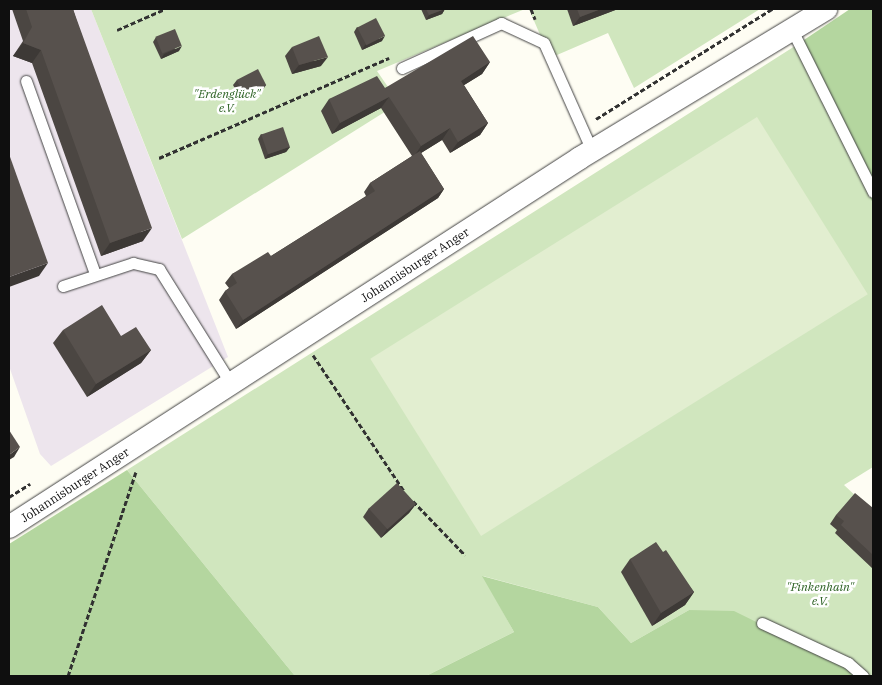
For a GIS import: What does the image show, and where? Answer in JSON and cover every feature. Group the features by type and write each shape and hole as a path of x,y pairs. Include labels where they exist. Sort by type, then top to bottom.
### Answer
{"street":[{"name":"Johannisburger Anger","path":"9,528 592,151 826,9"}],"lane":[{"path":"402,68 501,23 544,43 592,151"},
{"path":"792,30 873,192"},
{"path":"26,81 95,274"},
{"path":"63,286 133,263 159,270 231,384"},
{"path":"762,623 848,663 863,676"}],"path":[{"path":"117,30 165,9"},
{"path":"159,158 394,56"},
{"path":"303,338 406,494 465,555"},
{"path":"68,676 147,438"}],"shaded area":[{"path":"9,9 91,9 228,357 51,466 40,454 9,366"}],"green space":[{"name":"\"Erdenglück\" e.V.","path":"91,9 525,9 377,71 399,103 182,239"},
{"path":"529,9 760,9 634,88 608,33 550,58"},
{"path":"850,9 873,9 873,204 795,46"},
{"name":"\"Finkenhain\" e.V.","path":"795,46 873,204 873,467 844,485 873,512 873,676 855,676 689,610 631,643 598,607 483,576 514,632 426,676 295,676 127,470"},
{"path":"757,117 868,294 481,536 370,359"},
{"path":"127,470 295,676 9,676 9,544"},
{"path":"482,576 598,607 631,643 689,610 734,611 842,664 855,676 426,676 514,632"}],"building":[{"path":"26,9 73,9 152,228 110,243 41,50 23,43 32,27"},
{"path":"426,9 445,9 429,15"},
{"path":"577,9 601,9 580,17"},
{"path":"376,18 385,36 366,45 357,28"},
{"path":"175,29 182,46 162,54 156,37"},
{"path":"319,36 328,57 299,65 292,47"},
{"path":"473,36 490,62 461,81 488,123 458,142 450,128 421,146 389,97 340,123 329,99 377,76 385,88"},
{"path":"258,69 266,85 245,96 237,80"},
{"path":"283,127 290,147 268,154 261,134"},
{"path":"420,151 444,189 243,320 225,291 237,283 232,274 268,252 271,256 375,191 370,183"},
{"path":"9,154 48,263 9,277"},
{"path":"102,305 121,336 136,327 151,350 96,384 63,330"},
{"path":"9,430 20,447 9,455"},
{"path":"397,483 416,504 387,529 369,508"},
{"path":"855,493 873,508 873,555 841,525 844,521 836,515"},
{"path":"656,542 663,552 666,550 694,592 661,613 630,559"}]}
